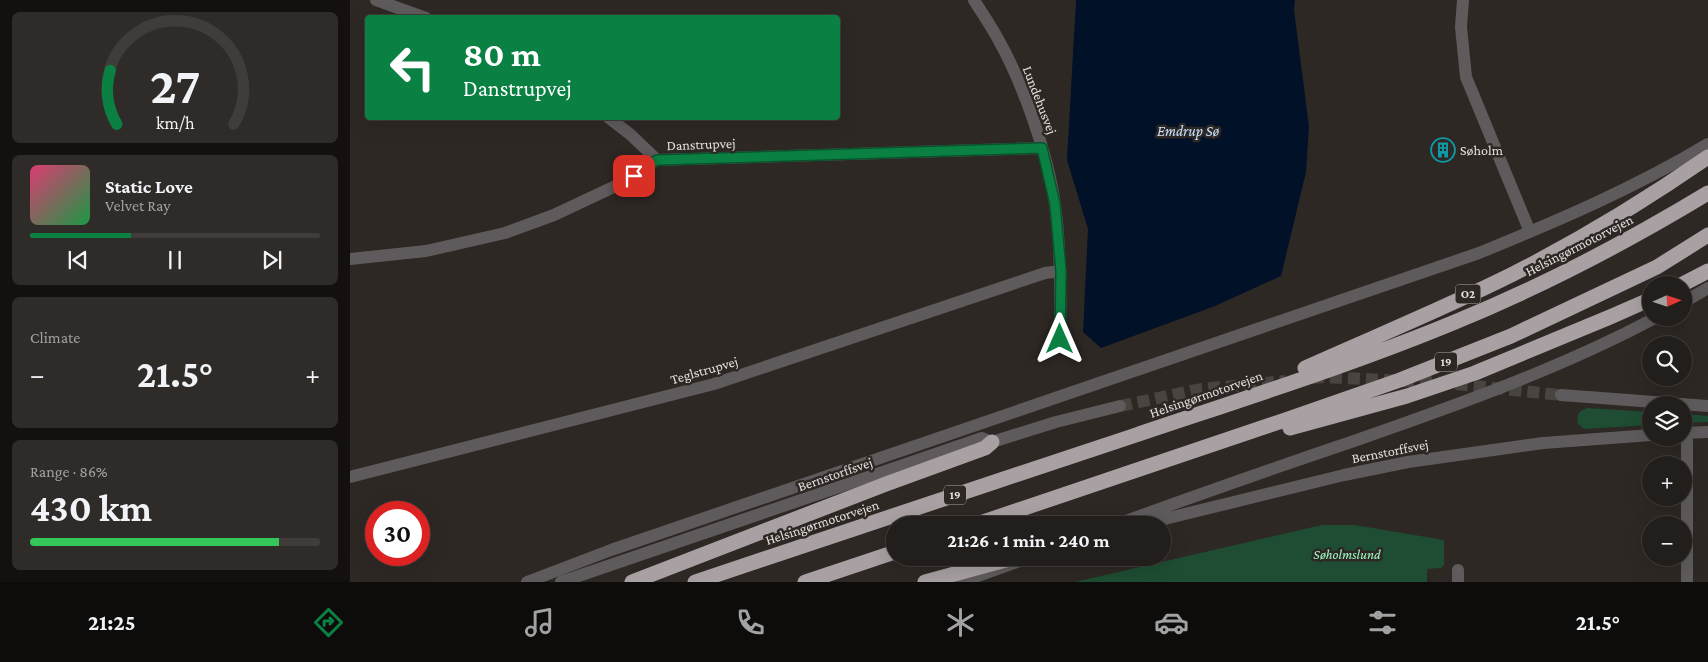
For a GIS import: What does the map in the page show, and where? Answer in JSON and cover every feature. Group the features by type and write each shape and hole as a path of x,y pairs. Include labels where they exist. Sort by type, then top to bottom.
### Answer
{"highway":[{"name":"O2","path":"1215,409 1512,274 1581,237 1708,157"},
{"name":"Helsingørmotorvejen","path":"695,582 1215,409 1393,347 1456,322 1591,259 1658,223 1708,193"},
{"name":"19","path":"1001,516 1373,389 1511,336 1657,266 1708,235"},
{"path":"1692,279 1708,271"},
{"path":"1170,459 1408,396 1475,373 1642,302"},
{"path":"632,582 985,448 992,442"},
{"path":"805,582 886,555"},
{"path":"925,582 984,566"}],"street":[{"path":"376,0 418,15"},
{"name":"Lundehusvej","path":"974,0 1006,55 1020,87 1042,148 1055,204 1061,271 1060,339"},
{"path":"1463,0 1461,27 1466,76 1530,232"},
{"path":"612,120 631,135 657,160"},
{"path":"527,582 611,550 1420,274 1584,209 1636,184 1708,144"},
{"name":"Danstrupvej","path":"350,259 426,252 505,233 554,215 622,183 657,160 1042,148"},
{"name":"Teglstrupvej","path":"350,478 714,384 1045,273 1061,271"},
{"path":"1692,297 1708,288"},
{"path":"1140,516 1491,392 1575,358 1642,324"},
{"path":"1561,395 1708,406"},
{"name":"Bernstorffsvej","path":"561,582 982,438 992,442 1056,422 1120,406"},
{"path":"1692,432 1708,432"},
{"name":"Bernstorffsvej","path":"1171,518 1408,462 1543,443 1642,436"},
{"path":"1685,446 1687,582"},
{"path":"961,582 1006,566"}],"green space":[{"path":"1587,408 1642,411 1642,426 1584,429 1578,424 1577,418 1582,410"},
{"path":"1692,415 1708,416 1708,422 1692,423"},
{"name":"Søholmslund","path":"1322,525 1355,525 1444,540 1444,565 1441,568 1427,569 1427,582 1075,582 1144,566 1171,566 1171,560"}],"water":[{"name":"Emdrup Sø","path":"1076,0 1295,0 1294,10 1309,127 1306,172 1281,276 1215,306 1101,348 1083,332 1088,229 1067,160"}],"tunnel":[{"path":"1312,378 1445,383 1561,395"},
{"path":"1120,406 1201,389 1285,381"}],"place":[{"name":"Søholm","path":"1443,150"}],"route":[{"path":"634,176 657,160 1042,148 1055,204 1061,271 1060,339"}]}
